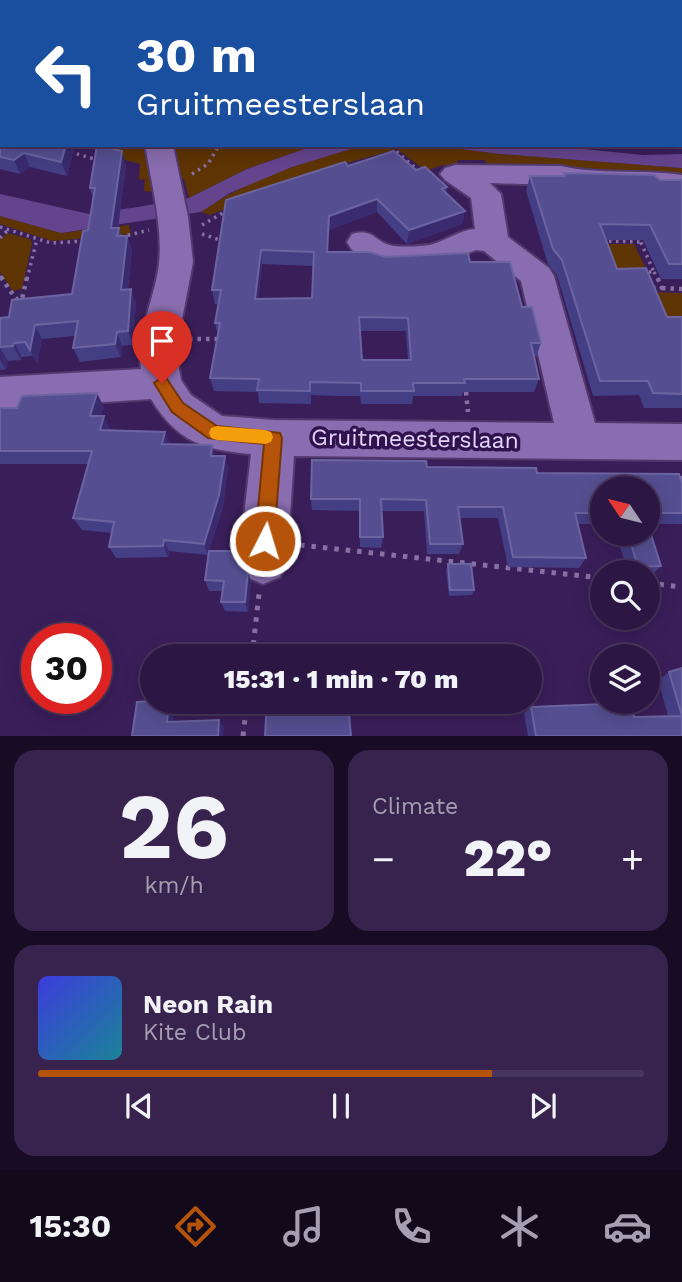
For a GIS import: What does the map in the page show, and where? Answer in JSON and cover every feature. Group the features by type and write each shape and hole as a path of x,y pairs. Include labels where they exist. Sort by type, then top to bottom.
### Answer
{"street":[{"name":"Gruitmeesterslaan","path":"159,147 172,215 176,262 157,351 162,383 177,407 214,433 274,438 579,441 681,453"},
{"path":"455,174 561,175 578,179 648,179 682,184"},
{"path":"455,174 486,194 494,241"},
{"path":"363,242 384,257 437,255 472,239 494,241 537,276 579,441"},
{"path":"0,393 162,383"},
{"path":"264,551 274,438"}],"path":[{"path":"189,175 208,164 218,147"},
{"path":"383,155 396,150 425,176 436,172 455,174"},
{"path":"68,151 101,160"},
{"path":"232,241 219,241 193,230 240,206"},
{"path":"110,238 134,236 139,231 160,228 172,215"},
{"path":"0,227 51,243 87,240"},
{"path":"635,228 662,288"},
{"path":"0,238 9,229"},
{"path":"22,299 37,239"},
{"path":"592,241 641,242"},
{"path":"599,241 602,251"},
{"path":"642,280 638,272 654,272"},
{"path":"0,276 16,299 30,298"},
{"path":"645,288 682,289"},
{"path":"681,453 682,484"},
{"path":"253,644 264,551 590,577"},
{"path":"660,584 682,587"},
{"path":"243,736 246,714"}],"shaded area":[{"path":"88,147 142,147 149,159 156,192 144,191 145,179 139,180 140,164 101,154 103,151"},
{"path":"171,147 310,147 247,169 189,198 184,179 177,177"},
{"path":"310,147 357,147 292,167 230,193 201,212 61,233 0,216 0,194 89,214 189,198 247,169"},
{"path":"357,147 446,147 500,154 682,168 682,179 488,171 485,160 458,160 457,165 443,165 426,171 397,149 301,176 210,215 201,212 239,189 301,164"},
{"path":"446,147 564,147 643,155 682,154 682,168 500,154"},
{"path":"0,216 61,233 129,225 131,234 52,241 0,224"},
{"path":"7,233 30,239 32,243 22,289 13,291 0,272 0,240"},
{"path":"605,244 634,244 646,268 613,268"},
{"path":"650,292 682,293 682,326 665,326"}],"building":[{"path":"0,147 65,147 61,162 24,153 14,160 0,157"},
{"path":"97,147 122,151 111,228 119,228 117,236 127,236 121,290 131,289 128,331 117,332 115,344 73,348 78,321 35,325 30,350 25,342 0,347 0,318 9,317 12,300 72,294 83,231 88,230 95,188 90,188"},
{"path":"394,151 416,170 425,167 447,187 442,189 465,211 409,230 377,199 329,216 327,252 370,252 385,257 468,253 470,262 510,262 522,307 532,307 541,343 531,343 539,379 464,379 465,383 413,383 414,391 361,391 361,383 310,382 310,391 257,390 259,379 210,378 220,323 215,323 221,290 212,290 226,200 345,162 348,166","holes":["261,250 314,252 312,298 255,299","359,317 408,318 411,360 362,360"]},
{"path":"564,173 654,175 660,180 682,180 682,264 669,264 650,225 600,224 617,269 646,268 667,317 682,317 682,394 653,393 648,381 600,381 562,260 553,249 530,176 565,176"},
{"path":"97,393 90,416 104,416 100,430 165,432 162,444 212,445 211,456 225,456 219,495 204,544 164,540 163,546 109,547 114,522 73,518 92,451 0,451 0,408 17,408 22,396"},
{"path":"312,460 426,461 427,467 536,468 537,473 679,474 682,483 682,513 660,513 660,476 590,476 590,513 575,513 586,558 513,557 503,507 458,507 463,544 430,544 426,500 381,499 383,537 360,537 360,499 311,499"},
{"path":"632,546 655,546 659,560 636,560"},
{"path":"209,551 233,551 240,567 248,571 245,602 221,602 224,581 205,580"},
{"path":"448,564 471,564 474,590 450,590"},
{"path":"682,668 682,716 669,672"},
{"path":"137,702 140,702 140,714 168,714 167,722 219,720 218,736 132,736"},
{"path":"590,705 590,714 633,714 634,717 682,716 682,736 536,736 532,714 542,714 542,707"},
{"path":"266,714 349,714 351,736 265,736"}],"slow traffic":[{"path":"217,433 265,437"}],"route":[{"path":"162,383 177,407 214,433 274,438 265,541"}]}
